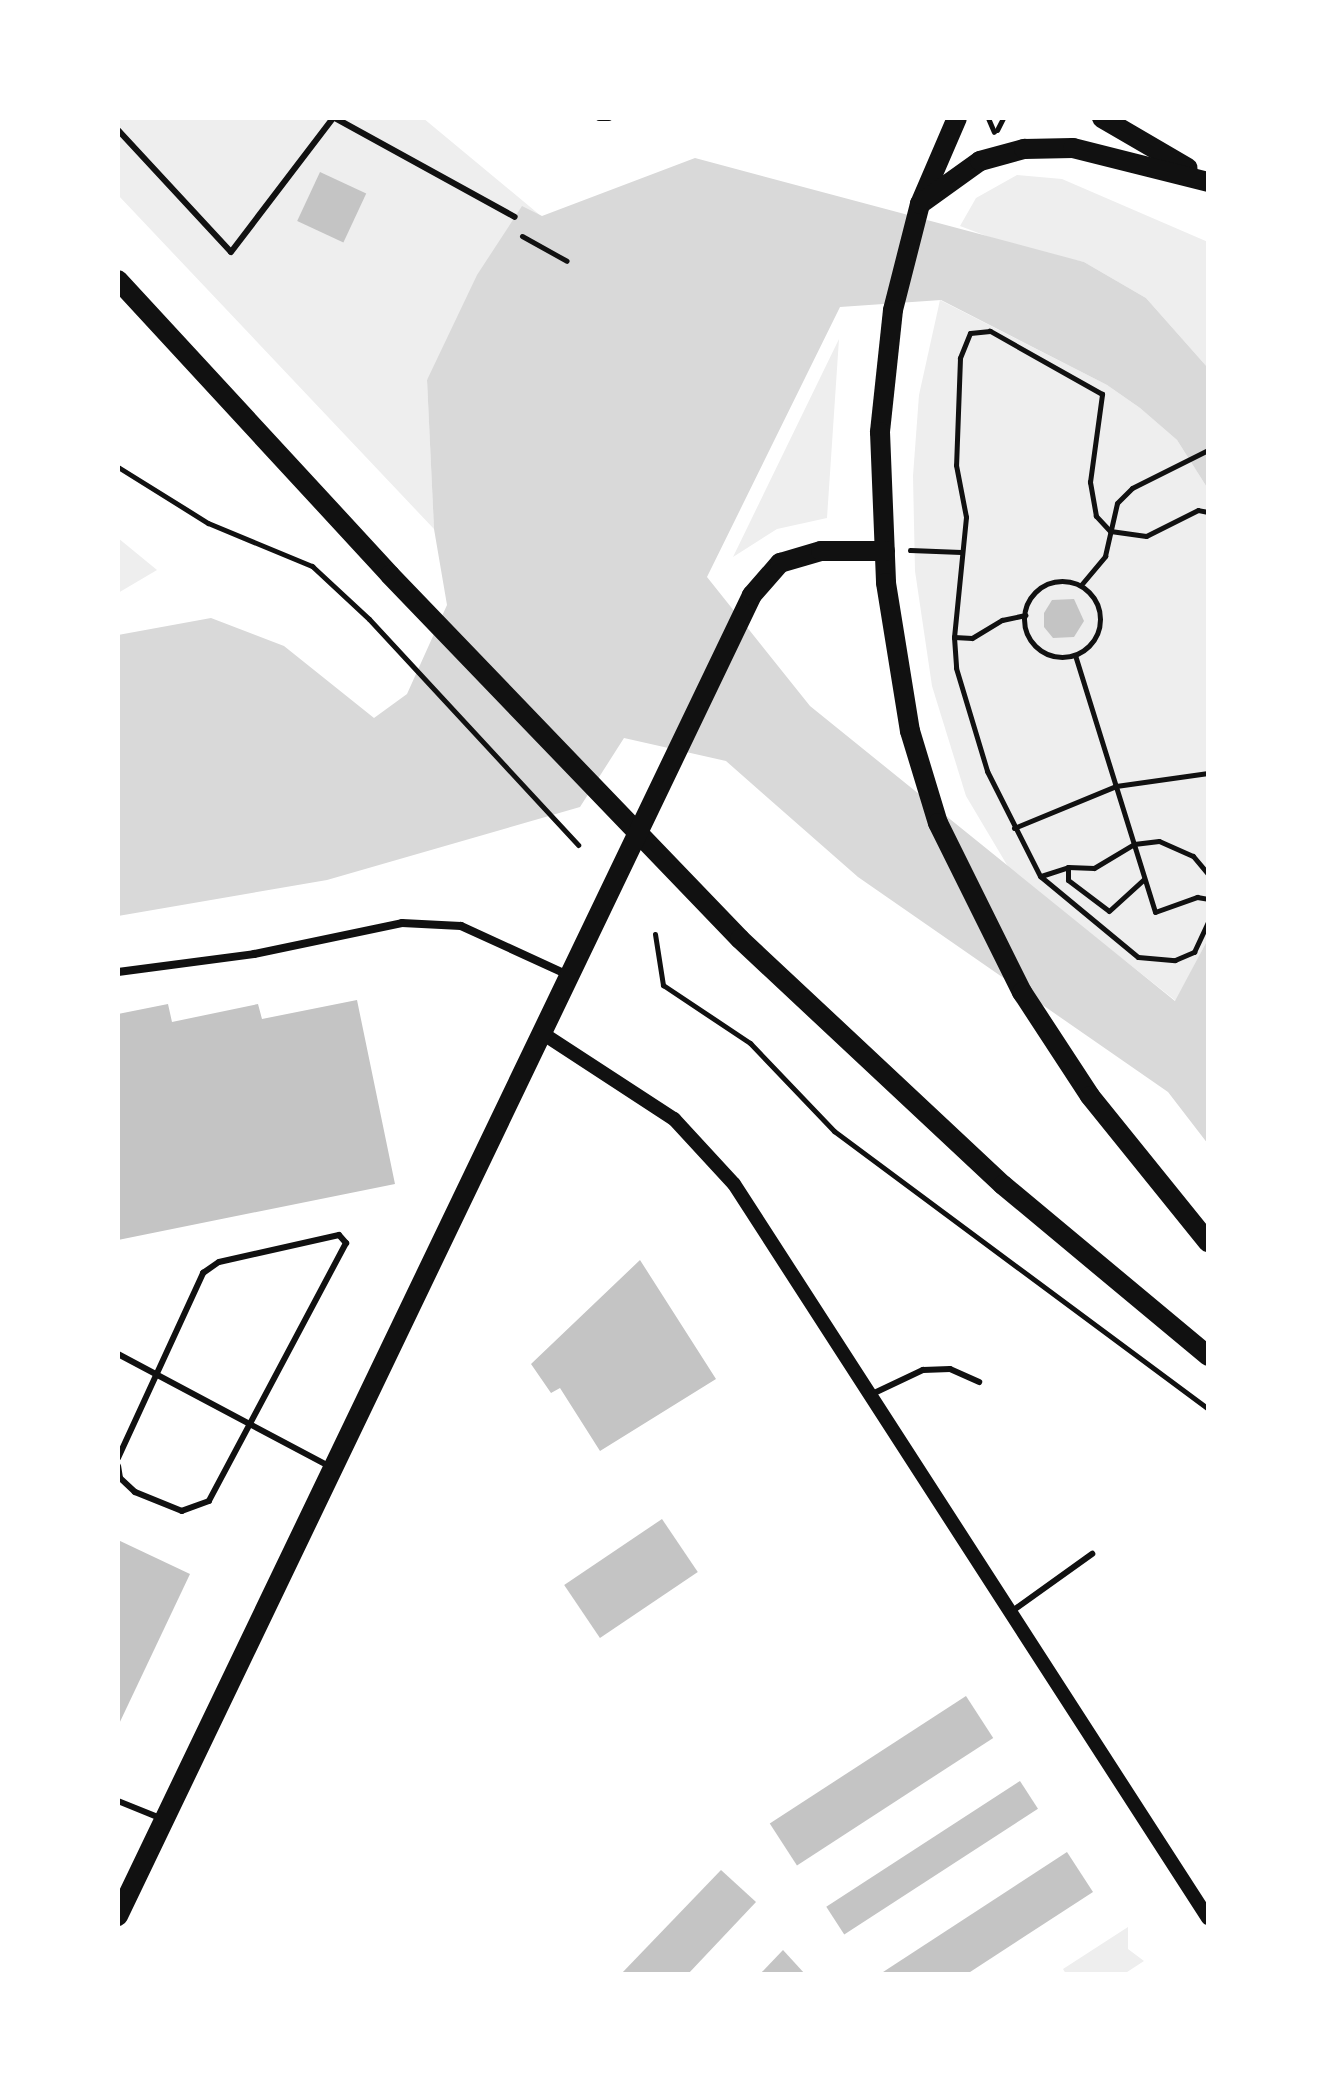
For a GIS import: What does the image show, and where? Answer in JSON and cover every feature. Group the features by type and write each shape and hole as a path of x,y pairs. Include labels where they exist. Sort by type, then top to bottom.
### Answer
{"main road":[{"path":"957,118 920,204 893,310 880,432 885,551 896,668 910,731 957,866 1047,1031 1090,1096 1208,1242"},
{"path":"1102,118 1208,181"},
{"path":"920,204 980,161 1024,149 1073,148 1208,181"},
{"path":"118,280 390,575 637,835 866,1062 1208,1356"},
{"path":"118,1916 336,1470 663,776 752,595 780,563 821,551 885,551"}],"street":[{"path":"118,972 254,954 402,923 461,926 569,975"},
{"path":"542,1033 674,1119 704,1146 734,1184 1208,1918"}],"lane":[{"path":"118,130 231,252 334,118 515,217"},
{"path":"599,118 609,118"},
{"path":"118,1458 203,1273 219,1262 339,1235 346,1243 209,1501 195,1510 182,1511 135,1492 120,1478 118,1466"},
{"path":"118,1354 336,1470"},
{"path":"870,1395 923,1370 950,1369 979,1382"},
{"path":"1011,1612 1092,1554"},
{"path":"118,1801 163,1819"}],"path":[{"path":"988,118 994,134"},
{"path":"513,231 567,261"},
{"path":"1208,512 1198,510 1146,536 1110,531 1096,516 1090,482 1102,394 990,331 970,333 960,358 956,465 966,517 954,637 956,668 987,771 1040,876 1138,957 1175,960 1194,952 1208,922"},
{"path":"1081,585 1105,556 1110,531 1125,495 1208,450"},
{"path":"118,467 208,523 312,566 369,619 578,845"},
{"path":"908,550 961,552"},
{"path":"1045,585 1081,585 1095,600 1100,622 1091,644 1075,655 1050,655 1030,639 1025,615 1035,593 1045,585"},
{"path":"954,637 972,638 1002,620 1025,615"},
{"path":"1075,655 1155,912 1197,897 1208,899"},
{"path":"1014,828 1116,786 1208,773"},
{"path":"1040,876 1068,867 1094,868 1134,844 1159,841 1193,856 1208,874"},
{"path":"1068,867 1068,880 1109,911 1144,879"},
{"path":"655,934 663,985 750,1043 834,1131 1208,1409"}],"shaded area":[{"path":"118,118 423,118 541,216 427,380 434,529 118,195"},
{"path":"695,158 1084,262 1146,298 1208,368 1208,489 1177,440 1140,408 1107,385 941,300 840,307 707,577 810,706 1175,1001 1208,939 1208,1144 1168,1092 858,877 726,761 624,738 580,807 327,880 118,916 118,635 211,618 284,646 374,718 407,694 447,605 434,529 427,380 477,275 522,206 542,216"},
{"path":"1017,175 1062,179 1208,242 1208,368 1146,298 1084,262 1013,246 960,226 976,198"},
{"path":"940,300 1107,385 1140,408 1177,440 1208,489 1208,939 1176,1001 1010,870 966,796 932,686 915,571 913,476 919,395"},
{"path":"839,339 827,518 777,529 733,557"},
{"path":"118,538 157,570 118,593"},
{"path":"1128,1927 1128,1949 1144,1961 1124,1974 1066,1974 1063,1969"}],"building":[{"path":"320,172 366,194 343,242 297,221"},
{"path":"1074,599 1084,621 1074,637 1053,638 1044,627 1044,613 1052,600"},
{"path":"357,1000 395,1184 118,1240 118,1014 168,1004 172,1022 258,1004 262,1019"},
{"path":"640,1260 716,1379 600,1451 560,1388 551,1393 531,1364"},
{"path":"662,1519 698,1572 600,1638 564,1585"},
{"path":"118,1540 190,1574 118,1726"},
{"path":"966,1696 993,1738 797,1865 770,1823"},
{"path":"1020,1781 1038,1809 844,1934 826,1907"},
{"path":"1067,1852 1093,1892 967,1974 880,1974"},
{"path":"721,1870 756,1902 688,1974 621,1974"},
{"path":"783,1950 805,1974 760,1974"}]}
